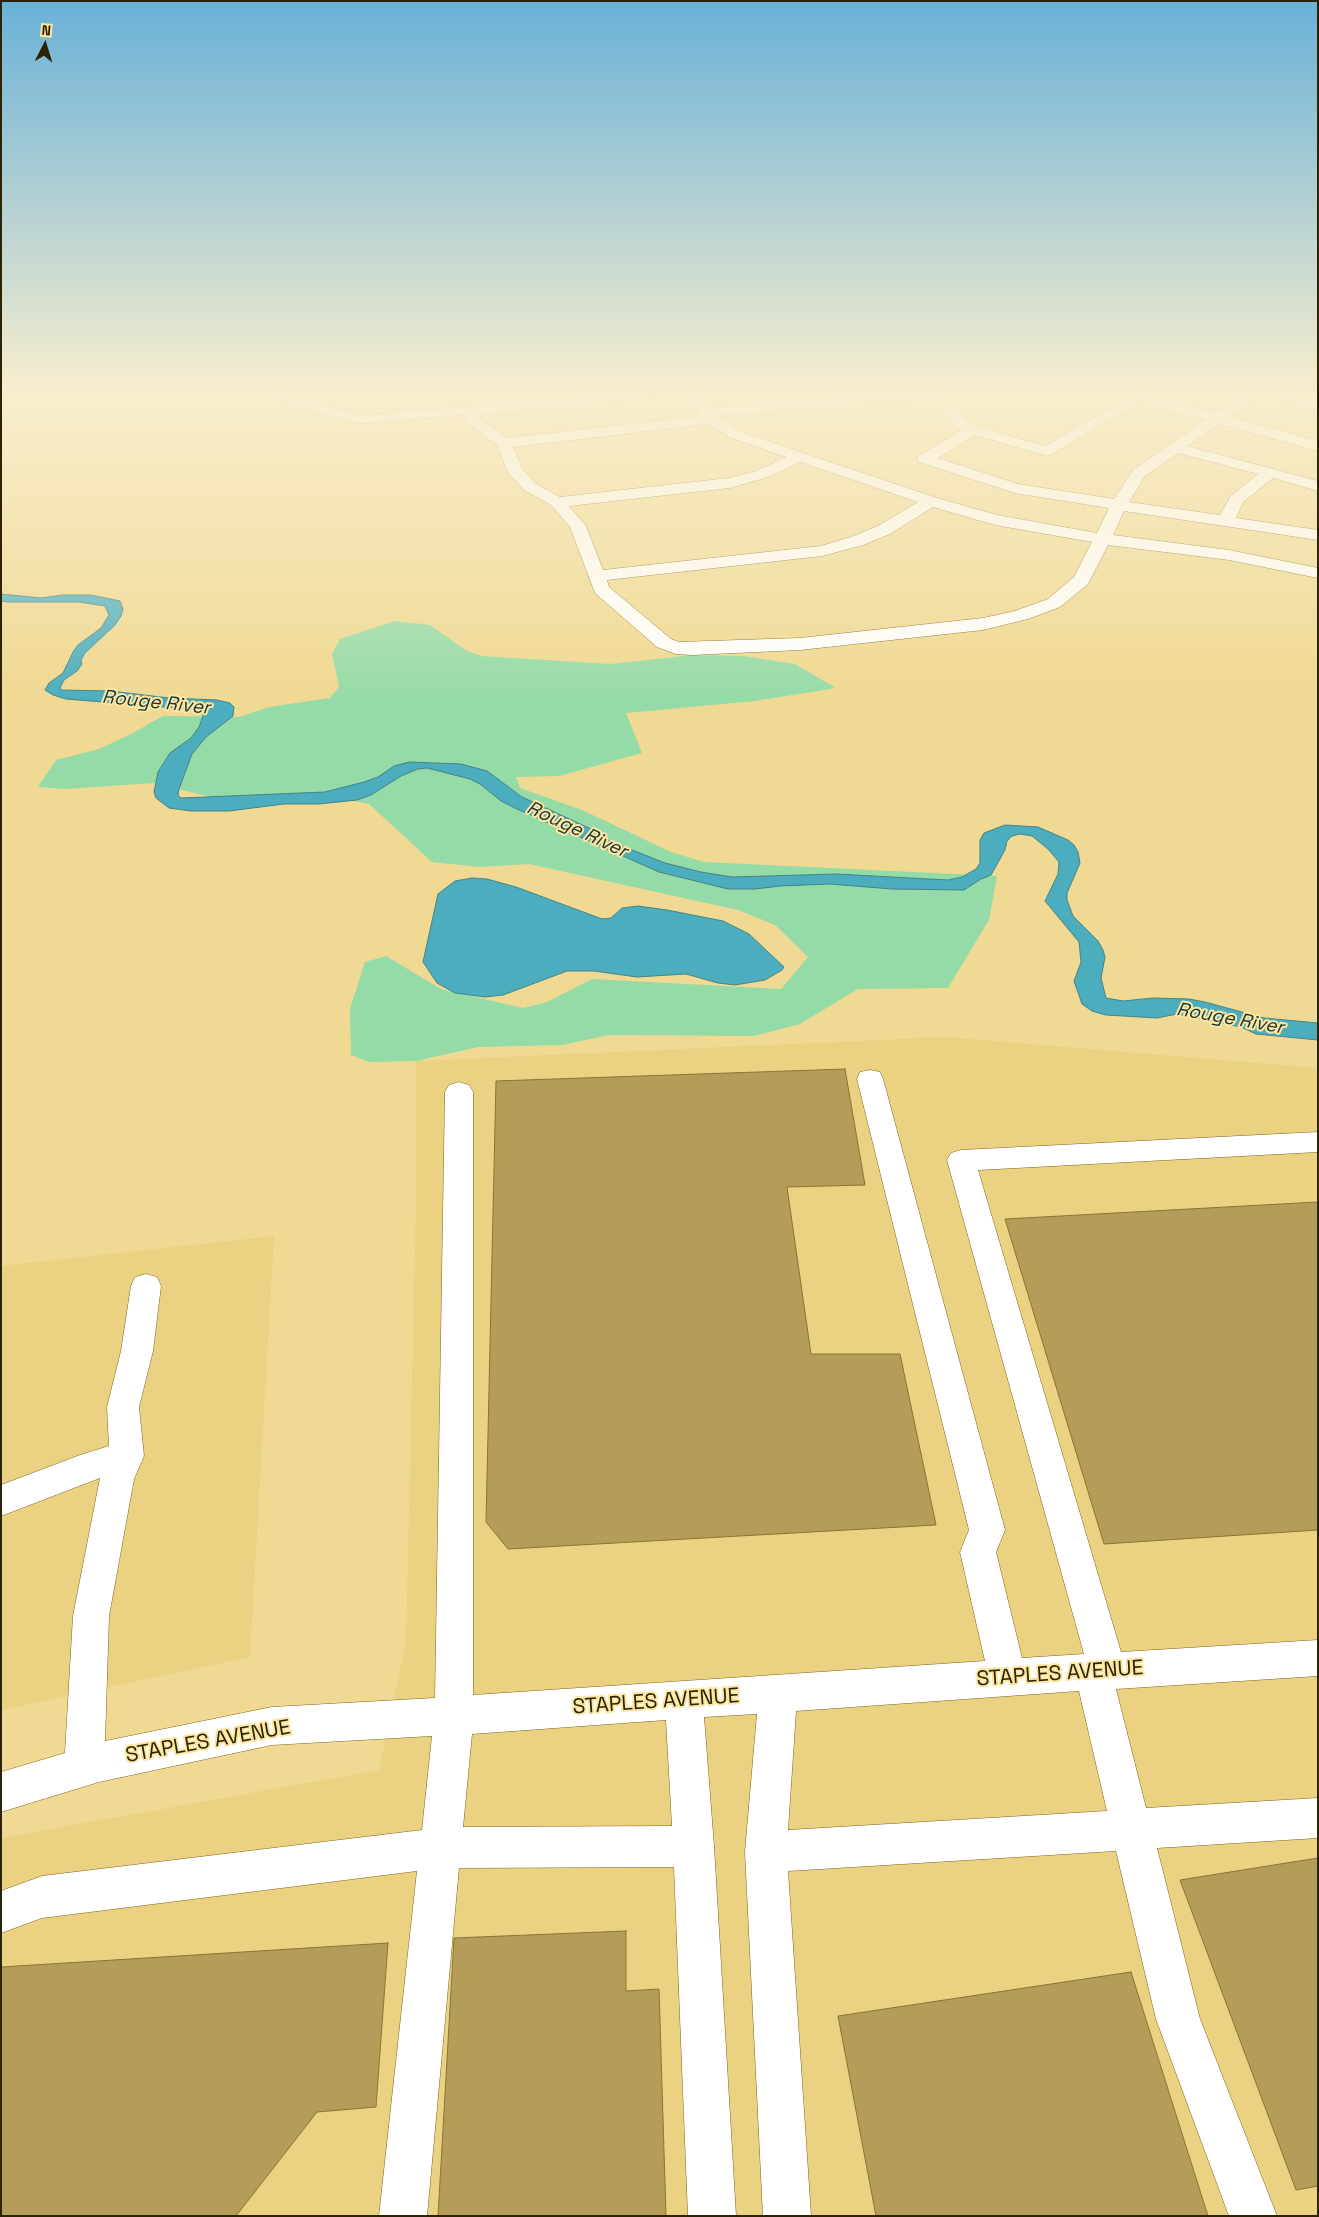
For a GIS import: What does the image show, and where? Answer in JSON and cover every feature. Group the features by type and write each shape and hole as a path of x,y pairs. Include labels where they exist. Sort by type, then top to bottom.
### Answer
{"street":[{"path":"541,493 557,502 578,526 601,589 664,642 676,648 693,650 800,644 983,624 1021,615 1054,603 1082,580 1126,493"},
{"path":"557,502 635,493"},
{"path":"908,493 995,520 1102,539 1228,555 1318,573"},
{"path":"1048,493 1318,535"},
{"path":"1226,521 1236,500 1244,493"},
{"path":"597,576 822,551 857,541 884,530 931,501"},
{"path":"870,1080 987,1530 978,1552 1008,1678"},
{"path":"403,2216 454,1716 459,1092"},
{"path":"1254,2216 1178,2019 1131,1829 1100,1672 961,1160 1318,1142"},
{"path":"84,1766 91,1616 117,1479 126,1456 123,1407 137,1350 146,1286"},
{"path":"1,1501 92,1465 126,1456"},
{"name":"STAPLES AVENUE","path":"1,1792 84,1766 272,1726 454,1716 1318,1658"},
{"path":"778,1694 766,1852 787,2216"},
{"path":"684,1700 694,1846 712,2216"},
{"path":"766,1852 1318,1818"},
{"path":"1,1912 42,1897 440,1848 694,1846"}],"shaded area":[{"path":"946,1037 1318,1068 1318,2216 1,2216 1,1838 379,1770 406,1642 416,1205 416,1061"},
{"path":"274,1236 250,1657 1,1710 1,1266"}],"green space":[{"path":"395,621 430,625 467,651 482,656 611,664 691,655 744,656 795,664 836,688 755,701 626,713 642,753 559,776 516,777 520,788 582,810 671,852 704,862 997,876 989,920 948,988 858,989 800,1024 754,1036 609,1035 562,1045 478,1047 416,1061 370,1062 351,1055 350,1009 365,962 386,956 441,989 523,1008 547,1002 592,979 781,989 808,957 775,925 738,910 529,864 480,867 432,862 369,804 344,799 232,802 153,783 65,789 38,787 56,760 99,749 163,716 239,717 269,707 330,698 339,687 332,654 340,639"}],"water":[{"name":"Rouge River","path":"1,594 41,598 63,595 91,595 120,601 123,609 121,616 115,625 85,653 81,660 82,664 77,671 64,680 60,688 62,690 111,691 169,698 217,700 230,703 234,707 233,716 206,737 192,754 179,789 178,795 181,798 325,792 378,777 394,766 409,762 461,764 487,771 522,797 591,829 612,842 665,863 732,877 836,874 948,880 962,877 976,869 980,863 980,840 984,833 1005,825 1038,827 1068,840 1078,852 1080,863 1067,893 1067,900 1073,916 1098,941 1103,950 1105,957 1101,978 1106,998 1123,1001 1153,998 1189,999 1264,1018 1318,1023 1318,1040 1256,1034 1241,1027 1177,1014 1157,1018 1106,1015 1092,1011 1082,1004 1074,981 1081,962 1079,942 1045,901 1058,874 1059,862 1048,849 1032,836 1020,834 1012,836 1007,841 1005,850 991,875 964,890 892,889 830,884 728,889 659,872 517,809 501,801 480,784 470,779 427,768 418,769 401,776 371,795 357,800 319,804 284,804 229,811 191,811 169,808 156,798 154,792 158,772 170,753 191,738 199,727 203,716 200,710 66,699 53,695 45,690 49,683 63,673 78,645 101,628 109,615 105,606 79,602 8,602 1,601"},
{"path":"472,878 487,879 516,887 602,919 611,918 622,908 638,906 723,921 749,934 784,967 765,980 735,985 718,983 686,974 637,977 594,971 567,971 503,995 485,997 455,993 437,983 423,962 438,894 455,881"}],"building":[{"path":"845,1069 865,1185 787,1187 811,1354 900,1354 936,1525 508,1549 486,1522 496,1081"},
{"path":"1318,1202 1318,1530 1104,1544 1005,1219"},
{"path":"1318,1858 1318,2186 1296,2190 1180,1880"},
{"path":"626,1931 626,1991 659,1989 666,2216 438,2216 454,1938"},
{"path":"388,1943 376,2107 317,2112 236,2216 1,2216 1,1967"},
{"path":"1131,1972 1208,2216 876,2216 838,2016"}]}
